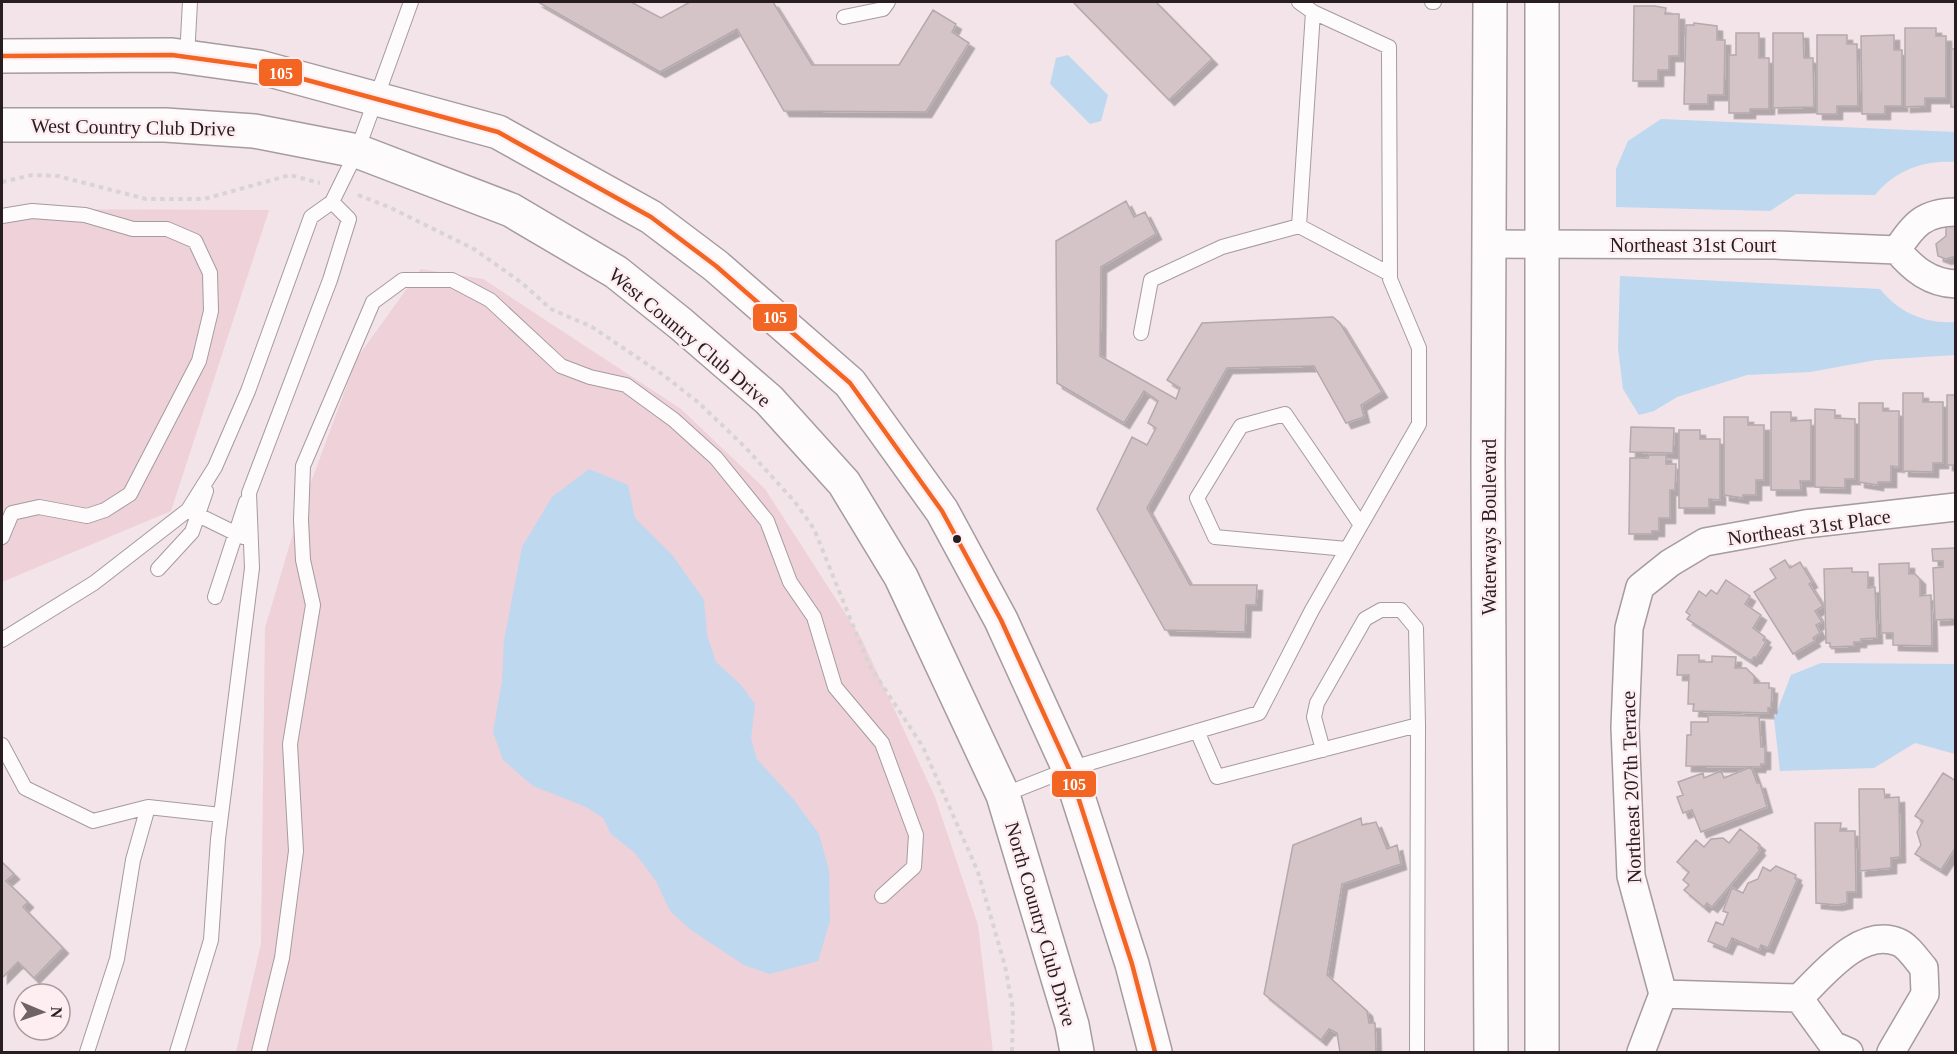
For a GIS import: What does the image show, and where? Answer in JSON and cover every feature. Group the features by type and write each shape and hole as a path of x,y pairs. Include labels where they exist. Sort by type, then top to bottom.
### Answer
{"street":[{"name":"Waterways Boulevard","path":"1490,2 1491,1053"},
{"path":"1542,2 1542,1053"},
{"path":"2,56 187,57 259,67 498,132 651,217 716,266 850,382 942,511 1001,620 1069,769 1132,964 1155,1053"},
{"name":"West Country Club Drive","path":"2,125 165,125 254,131 357,151 511,210 616,272 769,400 844,483 901,577 1003,795"},
{"path":"1956,212 1938,212 1912,226 1897,250 1914,270 1943,283 1956,284"},
{"name":"Northeast 31st Court","path":"1490,244 1775,244 1897,250"},
{"name":"Northeast 31st Place","path":"1640,587 1670,563 1706,542 1805,524 1956,507"},
{"name":"Northeast 207th Terrace","path":"1640,587 1629,628 1625,727 1631,876 1663,994"},
{"name":"North Country Club Drive","path":"1003,795 1072,1025 1077,1053"},
{"path":"1641,1053 1663,994 1799,998 1845,954 1874,939 1899,942 1924,968 1925,994 1891,1053"},
{"path":"1799,998 1833,1045 1849,1053"}],"lane":[{"path":"187,57 190,2"},
{"path":"158,569 192,532 193,512 248,391 311,217 332,202 357,151 411,2"},
{"path":"844,17 884,9 888,2"},
{"path":"1003,795 1069,769 1259,713 1360,525 1419,424 1419,348 1390,274 1389,47 1313,12 1299,2"},
{"path":"1299,226 1313,12"},
{"path":"214,597 249,493 330,280 349,219 332,202"},
{"path":"2,216 33,211 85,215 133,229 167,230 195,241 210,273 211,311 199,361 130,494 105,510 87,516 39,507 12,513 2,537"},
{"path":"1141,333 1151,280 1222,247 1299,226 1390,274"},
{"path":"259,1053 282,958 296,851 290,744 313,605 303,560 301,520 303,466 374,302 403,280 452,280 490,300 561,366 590,377 626,385 674,420 716,458 767,521 790,582 814,616 835,687 882,743 916,835 914,867 882,896"},
{"path":"1347,549 1215,537 1197,498 1241,426 1285,414 1360,525"},
{"path":"177,1053 212,940 221,814 252,568 249,493"},
{"path":"193,512 251,542"},
{"path":"2,640 94,583 193,512"},
{"path":"1323,750 1314,717 1317,703 1365,619 1381,610 1401,610 1416,628 1417,1053"},
{"path":"1197,731 1217,777 1418,725"},
{"path":"2,745 25,788 93,821 148,807 221,814"},
{"path":"87,1053 117,959 133,860 148,807"}],"path":[{"path":"2,183 32,175 58,177 146,200 204,199 274,178 293,176"}],"shaded area":[{"path":"2,209 269,210 171,511 2,582"},
{"path":"421,269 483,279 681,409 765,489 861,638 935,797 978,925 993,1052 236,1052 261,944 265,628 297,520 357,358"}],"water":[{"path":"1068,55 1108,95 1101,121 1090,124 1050,84 1056,58"},
{"path":"1661,119 1955,132 1955,162 1933,163 1911,168 1892,179 1875,195 1796,194 1770,211 1616,207 1616,169 1628,141"},
{"path":"1620,276 1880,289 1904,311 1924,319 1955,322 1955,355 1876,360 1810,372 1747,375 1677,397 1654,411 1639,415 1623,389 1618,348"},
{"path":"589,469 628,485 635,518 673,556 704,600 707,635 716,662 741,685 755,704 751,739 757,759 794,800 819,834 829,870 830,921 818,961 770,974 744,965 691,930 670,911 656,881 635,853 611,834 603,818 586,807 533,786 503,760 493,732 502,681 504,640 522,547 552,497"},
{"path":"1821,663 1955,664 1955,754 1915,743 1874,768 1780,771 1774,719 1791,675"}],"building":[{"path":"538,2 631,2 661,18 690,2 773,2 812,65 899,65 933,10 956,24 952,32 969,43 926,112 784,111 737,29 660,72"},
{"path":"1073,2 1156,2 1212,59 1169,100"},
{"path":"1634,6 1655,6 1666,8 1665,14 1679,14 1679,56 1669,56 1669,70 1658,70 1658,81 1633,81"},
{"path":"1694,23 1717,26 1717,40 1725,40 1724,95 1708,95 1708,104 1684,104 1686,25 1694,25"},
{"path":"1905,28 1936,28 1936,36 1946,36 1946,98 1925,98 1925,106 1905,107"},
{"path":"1736,33 1759,33 1759,58 1769,58 1769,109 1750,109 1750,113 1729,113 1729,55 1736,55"},
{"path":"1773,33 1803,33 1804,58 1813,58 1814,107 1773,108"},
{"path":"1817,35 1847,35 1847,44 1857,44 1858,106 1837,106 1837,114 1817,114"},
{"path":"1894,35 1894,50 1902,50 1902,106 1885,106 1885,114 1862,114 1861,36"},
{"path":"1951,49 1956,49 1956,107 1951,107"},
{"path":"1126,201 1134,217 1145,212 1156,234 1101,267 1100,356 1176,399 1180,388 1167,380 1202,323 1333,317 1340,323 1382,392 1361,405 1364,417 1346,423 1314,366 1227,368 1147,508 1190,585 1257,585 1256,605 1246,605 1245,632 1165,630 1097,509 1132,437 1147,445 1156,428 1148,423 1158,401 1144,391 1124,423 1057,383 1056,241"},
{"path":"1955,221 1956,256 1946,259 1938,256 1936,244 1946,236 1946,225"},
{"path":"1903,393 1923,393 1923,402 1943,402 1943,463 1933,463 1933,472 1903,471"},
{"path":"1947,395 1956,395 1956,470 1954,465 1947,465"},
{"path":"1859,403 1883,403 1883,411 1899,411 1899,467 1891,466 1891,482 1878,482 1878,485 1859,482"},
{"path":"1815,409 1835,410 1835,418 1855,419 1855,479 1845,479 1845,488 1815,487"},
{"path":"1771,412 1791,412 1791,421 1811,420 1811,481 1800,481 1801,490 1771,490"},
{"path":"1724,417 1748,417 1748,425 1764,425 1764,480 1756,480 1756,495 1743,495 1743,498 1724,495"},
{"path":"1631,427 1674,428 1673,453 1630,452"},
{"path":"1679,430 1700,430 1700,439 1720,439 1720,500 1709,499 1709,508 1679,508"},
{"path":"1649,455 1666,455 1666,464 1676,464 1675,490 1670,490 1670,518 1659,518 1659,531 1652,531 1652,534 1629,534 1630,458 1648,458"},
{"path":"1956,548 1956,619 1935,620 1933,568 1943,567 1943,561 1933,561 1932,549"},
{"path":"1785,560 1790,568 1800,562 1812,582 1809,584 1823,606 1815,611 1822,622 1816,625 1820,633 1813,638 1815,641 1793,654 1754,592 1776,578 1770,569"},
{"path":"1909,563 1909,574 1915,574 1920,579 1920,596 1931,595 1932,646 1893,645 1893,633 1881,633 1879,564"},
{"path":"1852,568 1852,572 1868,572 1868,588 1875,587 1877,638 1861,639 1861,642 1854,642 1854,646 1830,647 1830,643 1826,643 1824,569"},
{"path":"1726,580 1750,596 1745,604 1761,615 1753,628 1765,637 1763,640 1766,642 1756,658 1754,657 1751,661 1687,619 1690,615 1686,612 1699,591 1706,596 1711,590 1717,594"},
{"path":"1678,655 1699,655 1699,662 1712,662 1712,656 1736,657 1735,668 1746,668 1754,676 1754,683 1769,683 1769,688 1772,688 1771,708 1768,708 1768,713 1693,711 1694,704 1688,704 1689,675 1677,675"},
{"path":"1708,715 1759,716 1761,747 1765,747 1765,764 1761,764 1760,767 1686,766 1687,735 1691,735 1691,722 1708,722"},
{"path":"1751,767 1757,783 1760,783 1767,807 1701,832 1692,810 1683,813 1677,797 1683,795 1678,782 1703,773 1704,778 1721,771 1724,778"},
{"path":"1943,773 1956,781 1956,847 1941,870 1915,854 1921,845 1917,832 1923,821 1915,816"},
{"path":"1859,789 1884,789 1885,798 1899,797 1900,857 1891,858 1891,868 1860,871"},
{"path":"1361,818 1362,825 1376,822 1387,849 1397,845 1401,864 1342,884 1327,975 1367,1011 1369,1023 1375,1023 1376,1052 1340,1052 1337,1033 1329,1029 1321,1040 1264,994 1293,845"},
{"path":"1815,823 1841,823 1840,831 1855,831 1856,892 1847,892 1847,903 1837,905 1816,903"},
{"path":"1740,829 1760,845 1758,848 1760,850 1712,907 1707,903 1704,907 1684,890 1689,885 1683,880 1689,872 1677,862 1696,840 1704,847 1711,839 1723,838 1729,843"},
{"path":"2,862 14,874 6,881 28,902 23,907 63,948 34,978 18,962 2,978"},
{"path":"1776,866 1796,875 1797,880 1768,948 1761,945 1759,950 1732,938 1727,949 1708,941 1716,922 1723,925 1728,913 1723,911 1732,888 1743,893 1748,883 1758,879 1763,867 1770,871"}],"transit line":[{"name":"105","path":"2,56 172,55 259,67 498,132 651,217 716,266 850,383 942,511 1001,620 1069,769 1132,964 1155,1052"}]}
